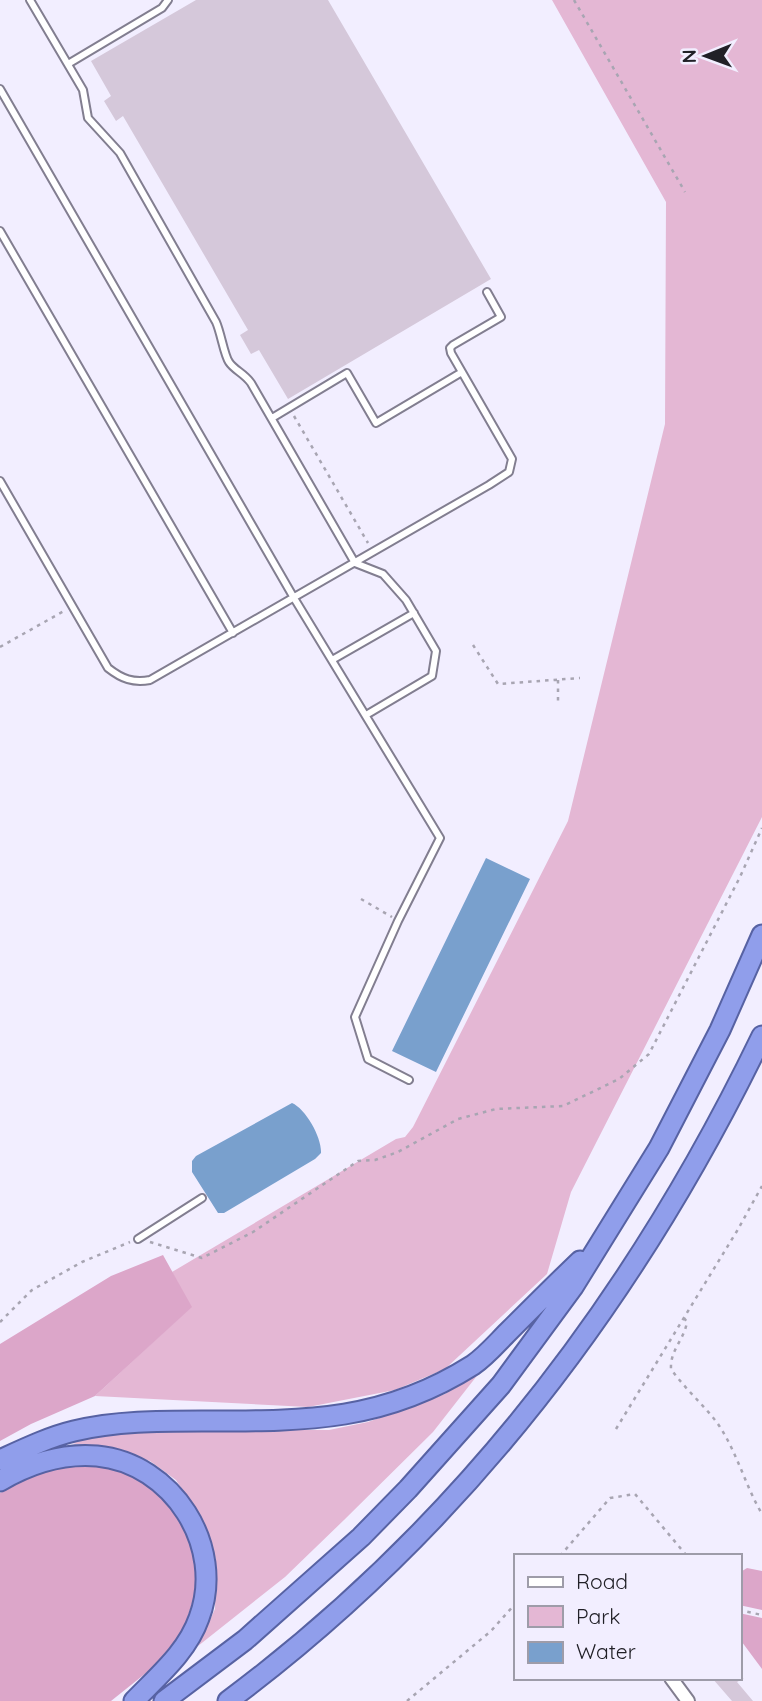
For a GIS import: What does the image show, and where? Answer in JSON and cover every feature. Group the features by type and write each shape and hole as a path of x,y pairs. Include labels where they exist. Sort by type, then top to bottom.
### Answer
{"highway":[{"path":"164,1701 255,1631 361,1537 501,1385 573,1287 608,1233 690,1091 762,935"},
{"path":"228,1701 377,1576 448,1504 515,1428 582,1343 625,1282 729,1105 762,1036"},
{"path":"0,1460 74,1430 168,1421 292,1421 342,1416 399,1401 434,1387 477,1362 608,1233"},
{"path":"0,1481 44,1461 78,1455 98,1456 140,1469 170,1490 187,1512 199,1536 205,1565 201,1614 192,1636 176,1658 134,1701"},
{"path":"244,1701 257,1679"}],"street":[{"path":"672,1680 688,1701"}],"lane":[{"path":"30,0 83,90 88,118 120,153 216,322 224,341 227,360 234,368 243,372 355,563 383,574 414,612 436,651 432,676 366,715"},
{"path":"68,64 162,8 168,0"},
{"path":"0,89 294,598 440,838 398,921 355,1017 368,1059 410,1080"},
{"path":"0,231 233,633"},
{"path":"0,481 108,668 121,678 138,682 150,680 509,472 512,459 450,348 501,317 487,292"},
{"path":"272,418 347,373 376,423 462,372"},
{"path":"332,660 414,612"},
{"path":"138,1239 202,1198"}],"path":[{"path":"574,0 685,192"},
{"path":"289,408 373,552"},
{"path":"0,647 72,607"},
{"path":"472,645 498,684 580,678"},
{"path":"558,680 558,703"},
{"path":"0,1322 32,1290 82,1262 138,1239 202,1258 253,1232 358,1161 375,1160 398,1152 458,1119 496,1109 563,1106 619,1079 649,1054 740,877 762,828"},
{"path":"361,899 398,921"},
{"path":"616,1429 762,1186"},
{"path":"684,1318 687,1322 684,1336 673,1351 671,1370 718,1425 743,1470 747,1489 762,1514"},
{"path":"562,1554 610,1497 635,1494 685,1554"},
{"path":"407,1701 491,1631 514,1605"},
{"path":"741,1610 762,1615"}],"green space":[{"path":"552,0 762,0 762,817 571,1192 547,1274 445,1369 395,1390 308,1407 95,1396 191,1307 172,1272 396,1139 405,1137 413,1127 568,821 665,424 666,202"},
{"path":"483,1368 433,1432 344,1520 285,1577 198,1646 215,1609 216,1560 205,1525 176,1480 150,1461 121,1451 71,1443 101,1434 162,1430 329,1430 368,1422 445,1394"}],"shaded area":[{"path":"163,1255 192,1307 95,1396 0,1441 0,1344 111,1276"},
{"path":"95,1463 133,1472 165,1493 188,1526 199,1581 184,1629 156,1665 111,1701 0,1701 0,1493 48,1468"},
{"path":"747,1568 762,1571 762,1610 741,1605 741,1572"},
{"path":"741,1613 762,1618 762,1669 741,1641"}],"water":[{"path":"486,858 530,879 436,1072 392,1051"},
{"path":"292,1103 303,1111 312,1125 321,1153 224,1213 218,1213 192,1172 192,1161 196,1156"}],"building":[{"path":"196,0 328,0 491,279 288,399 259,350 251,354 240,335 248,330 123,116 116,121 104,101 111,96 91,61"},
{"path":"714,1680 740,1680 737,1682 753,1701 732,1701"}]}
